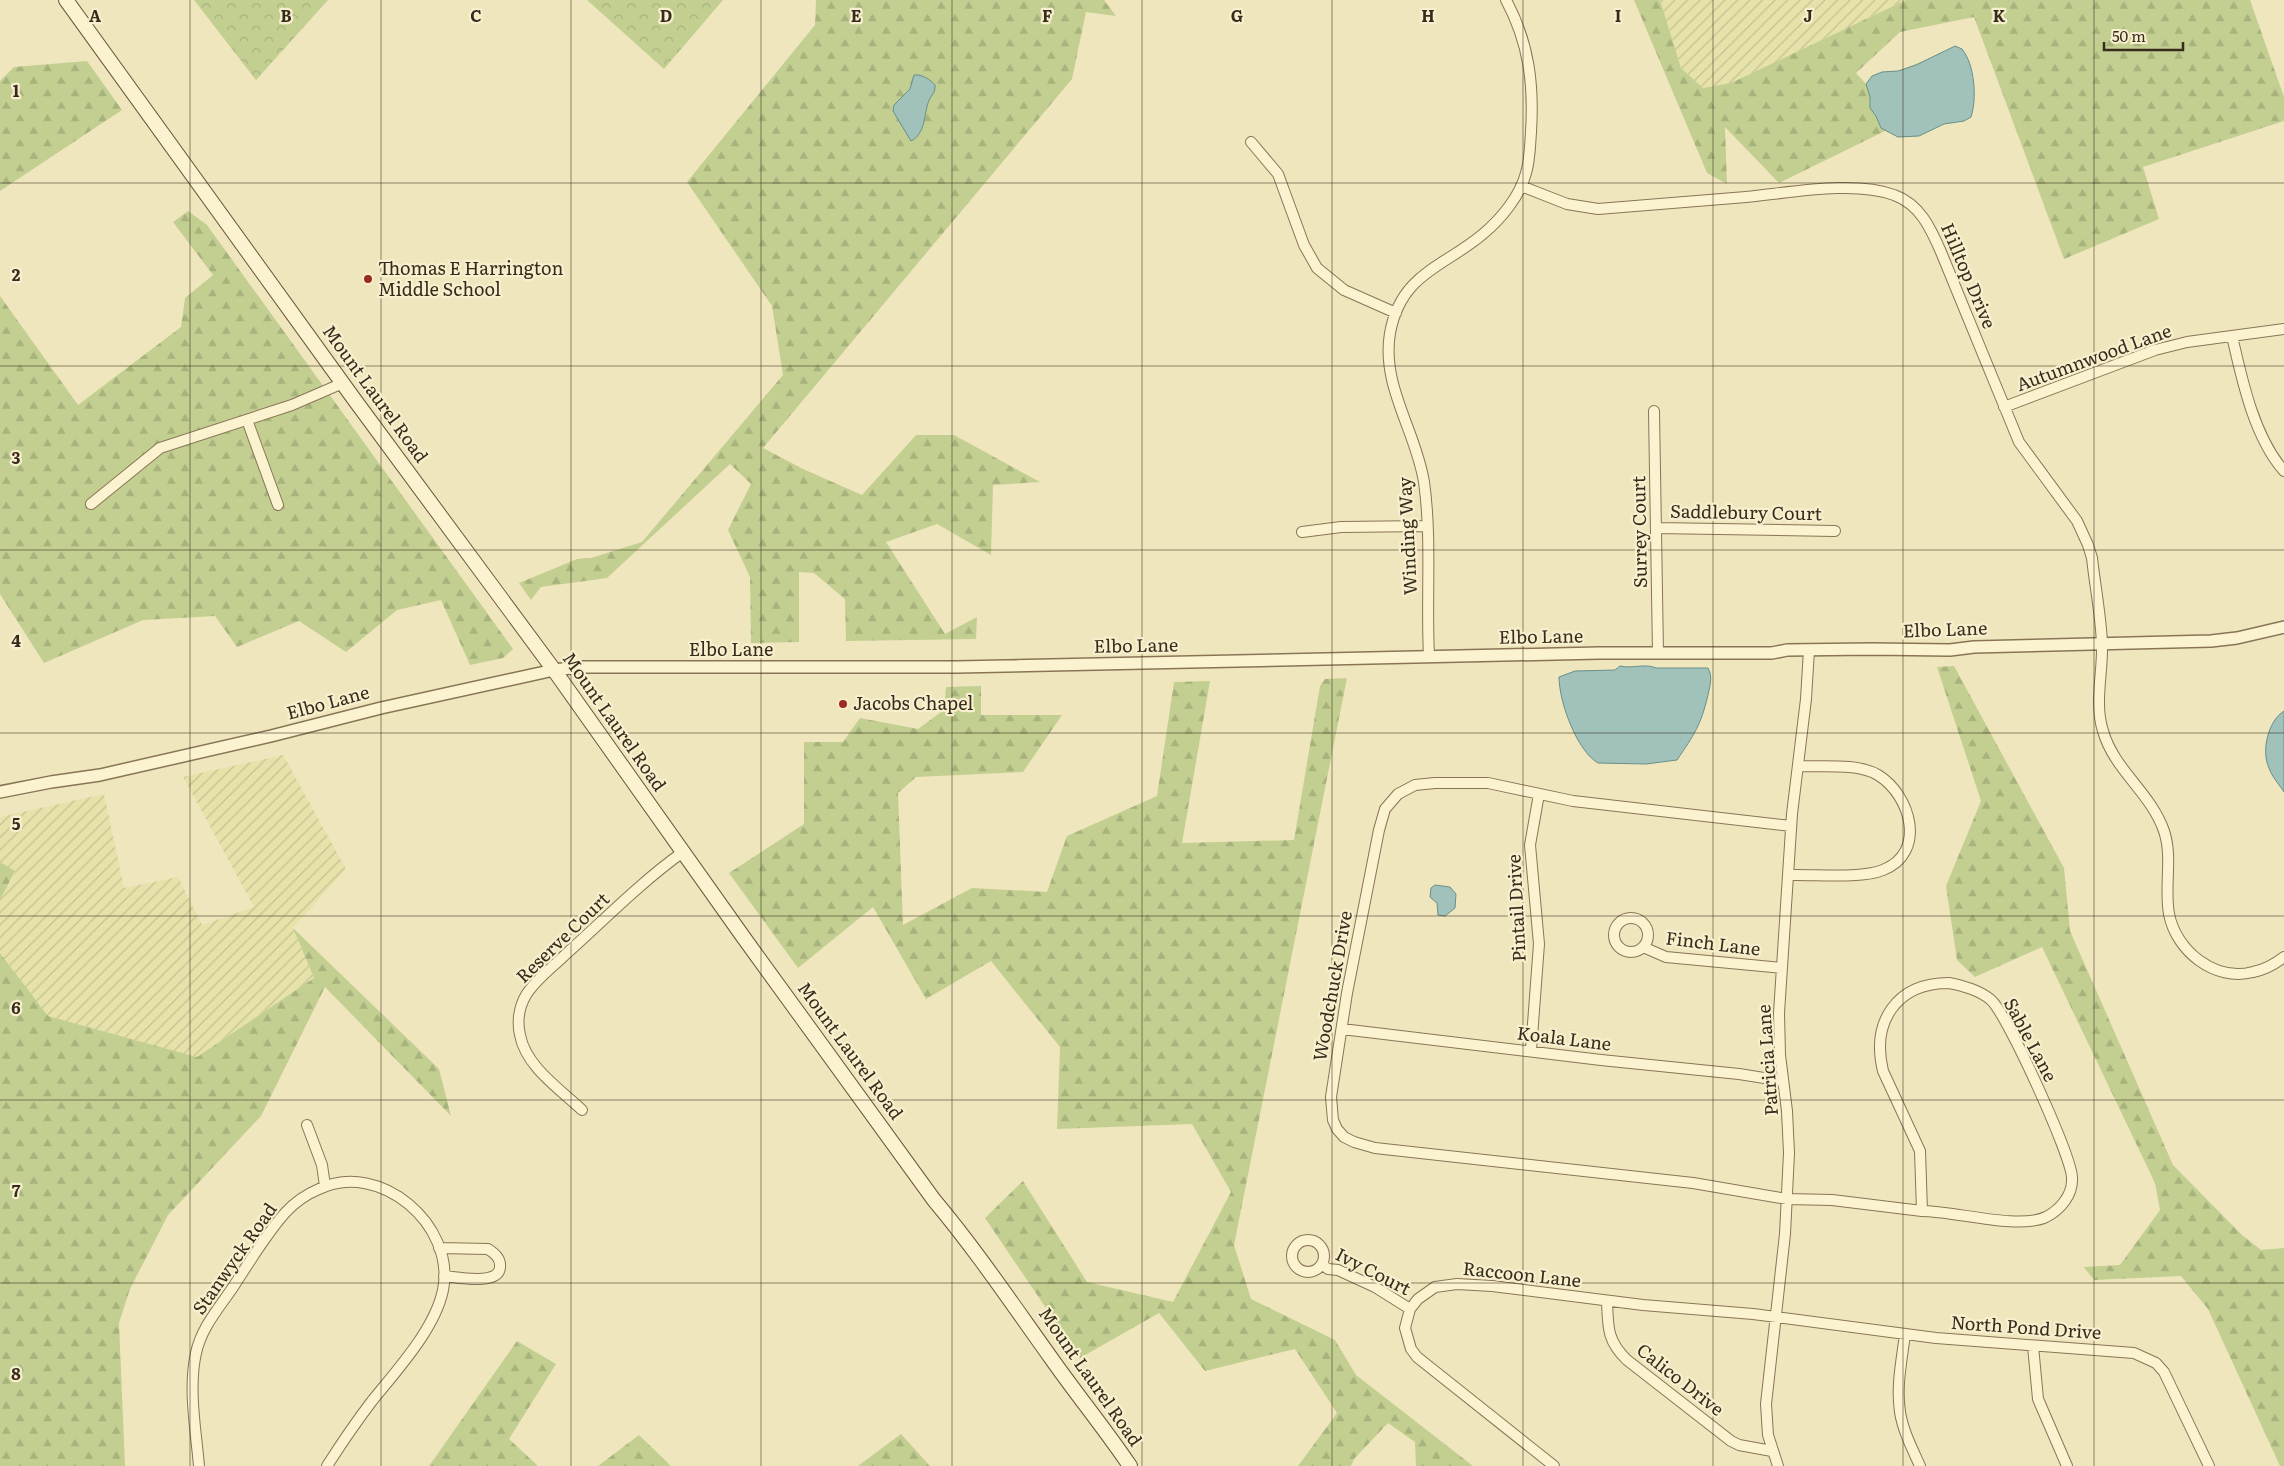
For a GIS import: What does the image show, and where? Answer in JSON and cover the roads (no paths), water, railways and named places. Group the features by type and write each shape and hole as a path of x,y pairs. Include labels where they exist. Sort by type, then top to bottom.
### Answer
{"main road":[{"name":"Mount Laurel Road","path":"66,0 343,383 554,670 934,1200 957,1227 1021,1313 1056,1365 1130,1466"}],"street":[{"name":"Winding Way","path":"1429,656 1427,526 1421,468 1390,375 1389,345 1396,313 1407,292 1416,281 1436,264 1491,227 1521,186 1526,173 1532,84 1523,39 1506,0"},
{"path":"1251,142 1278,174 1304,245 1317,268 1344,290 1396,313"},
{"name":"Hilltop Drive","path":"1521,186 1567,204 1598,209 1834,189 1864,189 1895,195 1908,202 1928,224 2019,442 2070,509 2086,539 2092,558 2102,644 2099,704 2102,730 2114,757 2152,806 2164,833 2169,861 2169,913 2178,937 2194,956 2204,964 2228,973 2253,972 2284,958"},
{"name":"Autumnwood Lane","path":"2004,407 2155,350 2186,342 2284,329"},
{"path":"2232,336 2248,398 2269,449 2284,472"},
{"path":"91,504 160,448 292,405 343,383"},
{"name":"Surrey Court","path":"1654,411 1658,653"},
{"path":"247,420 278,506"},
{"path":"1302,532 1341,527 1427,526"},
{"name":"Saddlebury Court","path":"1656,528 1835,531"},
{"name":"Elbo Lane","path":"0,792 100,775 272,736 381,708 554,670 580,667 1010,666 1429,656 1772,653 1809,650 1950,650 1992,646 2102,644 2237,638 2284,628"},
{"name":"Patricia Lane","path":"1778,1466 1768,1435 1766,1404 1787,1199 1789,1138 1779,1027 1791,826 1799,766 1809,650"},
{"path":"1788,875 1878,872 1902,859 1908,850 1911,838 1911,828 1904,806 1893,789 1879,775 1861,768 1799,766"},
{"name":"Woodchuck Drive","path":"1787,1199 1693,1183 1386,1150 1354,1142 1344,1137 1337,1129 1331,1108 1332,1086 1381,819 1391,800 1406,788 1435,783 1488,784 1614,806 1791,826"},
{"name":"Pintail Drive","path":"1531,1050 1539,944 1530,845 1539,794"},
{"name":"Reserve Court","path":"582,1110 536,1066 526,1052 519,1028 521,1006 535,983 652,876 683,852"},
{"name":"Finch Lane","path":"1643,947 1666,957 1782,968"},
{"name":"Sable Lane","path":"1787,1199 1832,1200 1922,1211 2006,1221 2032,1221 2044,1218 2056,1211 2070,1192 2071,1168 2017,1043 1998,1008 1990,999 1960,985 1949,983 1923,986 1900,999 1887,1015 1880,1036 1880,1059 1883,1070 1920,1151 1922,1211"},
{"name":"Koala Lane","path":"1342,1029 1531,1050 1602,1060 1740,1074 1784,1081"},
{"path":"307,1124 322,1165 325,1186"},
{"name":"Stanwyck Road","path":"199,1466 193,1381 196,1352 203,1333 214,1314 285,1212 307,1195 325,1186 346,1182 359,1182 385,1189 397,1195 418,1212 439,1248 443,1260 444,1276 439,1302 426,1328 327,1466"},
{"path":"439,1248 488,1249 494,1253 501,1264 499,1272 495,1276 488,1278 474,1280 444,1276"},
{"name":"Ivy Court","path":"1322,1264 1328,1269 1338,1270 1375,1287 1410,1309"},
{"name":"Raccoon Lane","path":"1410,1309 1418,1299 1435,1287 1457,1284 1492,1286 1607,1301 1776,1318"},
{"name":"Calico Drive","path":"1607,1301 1610,1337 1623,1356 1731,1441 1772,1451"},
{"path":"1410,1309 1405,1328 1411,1349 1417,1357 1554,1466"},
{"name":"North Pond Drive","path":"1776,1318 1905,1334 2134,1353 2156,1363 2171,1382 2209,1466"},
{"path":"1905,1334 1899,1388 1900,1411 1906,1434 1920,1466"},
{"path":"2033,1346 2038,1399 2067,1466"}],"water":[{"path":"1955,46 1962,49 1970,64 1974,82 1974,101 1971,117 1964,121 1944,124 1919,136 1898,137 1881,128 1870,108 1870,97 1866,84 1872,76 1916,65"},
{"path":"914,75 920,75 929,79 935,85 935,88 928,103 919,134 911,141 893,111 894,105 910,89"},
{"path":"1620,666 1708,668 1711,681 1703,714 1677,760 1646,764 1598,763 1590,757 1576,737 1562,699 1559,677 1575,671 1615,670"},
{"path":"2284,711 2284,792 2270,771 2266,745 2270,729 2278,716"},
{"path":"1435,885 1450,887 1456,894 1455,908 1445,916 1438,915 1437,903 1430,897 1431,888"}],"place":[{"name":"Thomas E Harrington Middle School","path":"368,279"},
{"name":"Jacobs Chapel","path":"843,704"}]}
